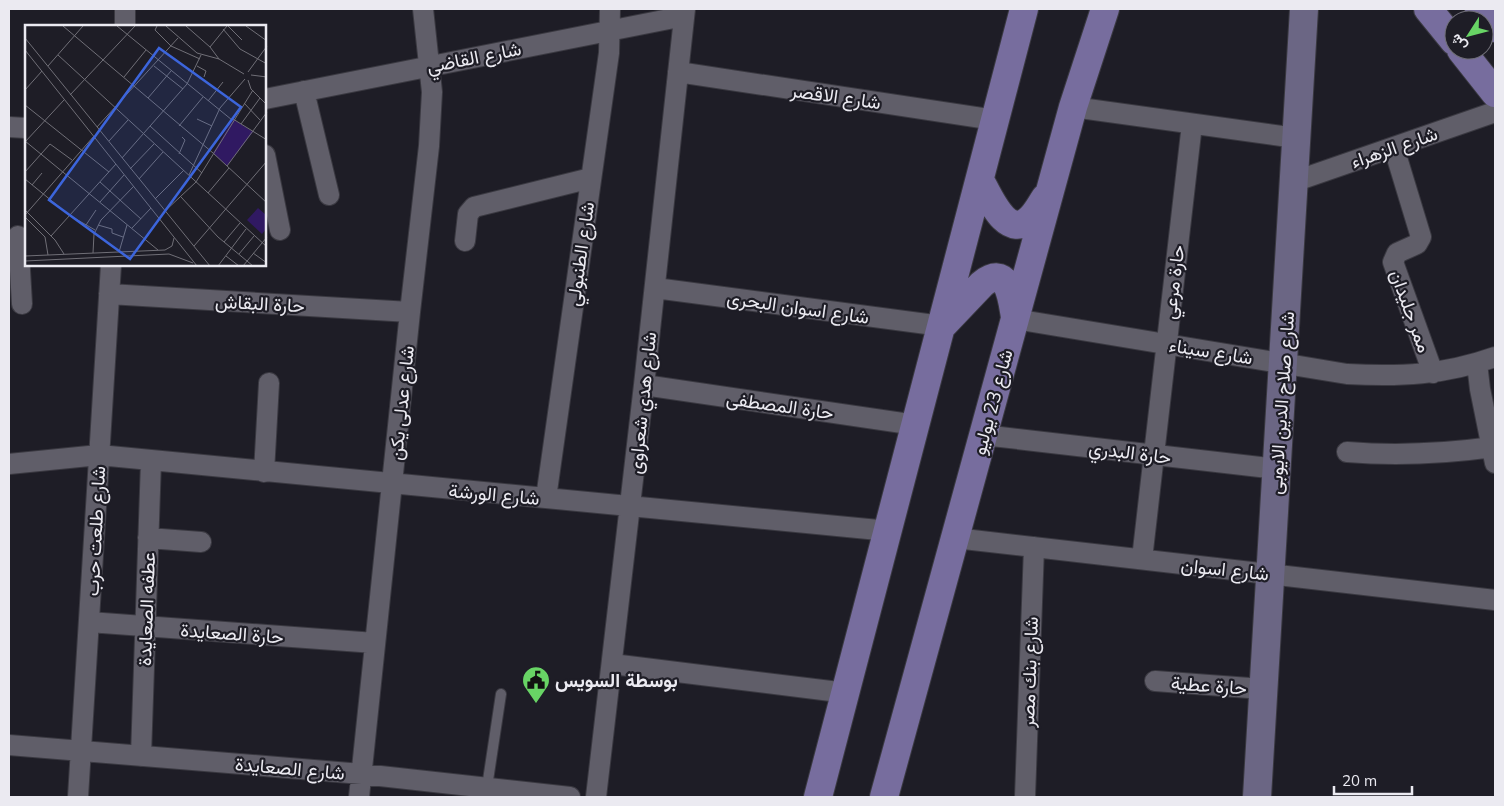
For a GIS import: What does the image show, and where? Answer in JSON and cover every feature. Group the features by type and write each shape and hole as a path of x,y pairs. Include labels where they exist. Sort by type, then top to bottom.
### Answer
{"main road":[{"path":"818,797 847,693 1024,9"},
{"name":"شارع 23 يوليو","path":"884,797 1073,107 1105,9"},
{"path":"1428,9 1444,29"},
{"path":"1480,9 1495,28"},
{"path":"1469,60 1495,93"},
{"path":"980,180 1001,217 1008,223 1025,223 1032,217 1050,191"},
{"path":"942,326 982,284 994,278 1007,284 1011,290 1015,319"}],"street":[{"path":"124,25 125,9"},
{"name":"شارع عدلى يكن","path":"359,797 429,146 432,92 423,9"},
{"name":"شارع الطنبولي","path":"546,498 609,53 610,9"},
{"name":"شارع صلاح الدين الايوبى","path":"1257,797 1304,9"},
{"name":"شارع القاضي","path":"266,99 610,31 684,12"},
{"name":"شارع هدي شعراوى","path":"596,797 644,385 684,12"},
{"name":"شارع الاقصر","path":"678,72 995,120"},
{"path":"304,91 329,195"},
{"path":"1073,107 1296,138"},
{"name":"شارع الزهراء","path":"1294,182 1495,112"},
{"name":"حارة مرعي","path":"1142,559 1192,124"},
{"path":"9,127 25,128"},
{"name":"ممر جليدان","path":"1394,148 1421,237 1417,244 1397,253 1393,262 1433,373"},
{"path":"266,159 280,230"},
{"path":"466,241 468,214 474,207 591,178"},
{"path":"18,236 22,304"},
{"name":"شارع طلعت حرب","path":"78,797 111,266"},
{"name":"شارع اسوان البحرى","path":"654,288 942,326"},
{"name":"حارة البقاش","path":"109,294 410,312"},
{"name":"شارع سيناء","path":"1015,319 1347,374 1387,377 1433,373 1486,360"},
{"path":"1347,452 1383,455 1420,455 1456,452 1494,455 1480,389 1486,360"},
{"path":"264,472 269,383"},
{"name":"حارة المصطفى","path":"644,385 916,425"},
{"name":"حارة البدري","path":"983,435 1276,469"},
{"name":"شارع الورشة","path":"9,464 99,455 889,531"},
{"name":"عطفه الصعايدة","path":"141,756 151,461"},
{"path":"148,538 201,542"},
{"name":"شارع اسوان","path":"955,538 1495,600"},
{"name":"شارع بنك مصر","path":"1025,797 1034,547"},
{"name":"حارة الصعايدة","path":"89,622 375,643"},
{"path":"612,664 847,693"},
{"name":"حارة عطية","path":"1155,681 1263,689"},
{"name":"شارع الصعايدة","path":"9,746 81,750 362,774 570,797"}],"lane":[{"path":"487,788 501,694"}],"place":[{"name":"بوسطة السويس","path":"536,704"}]}
